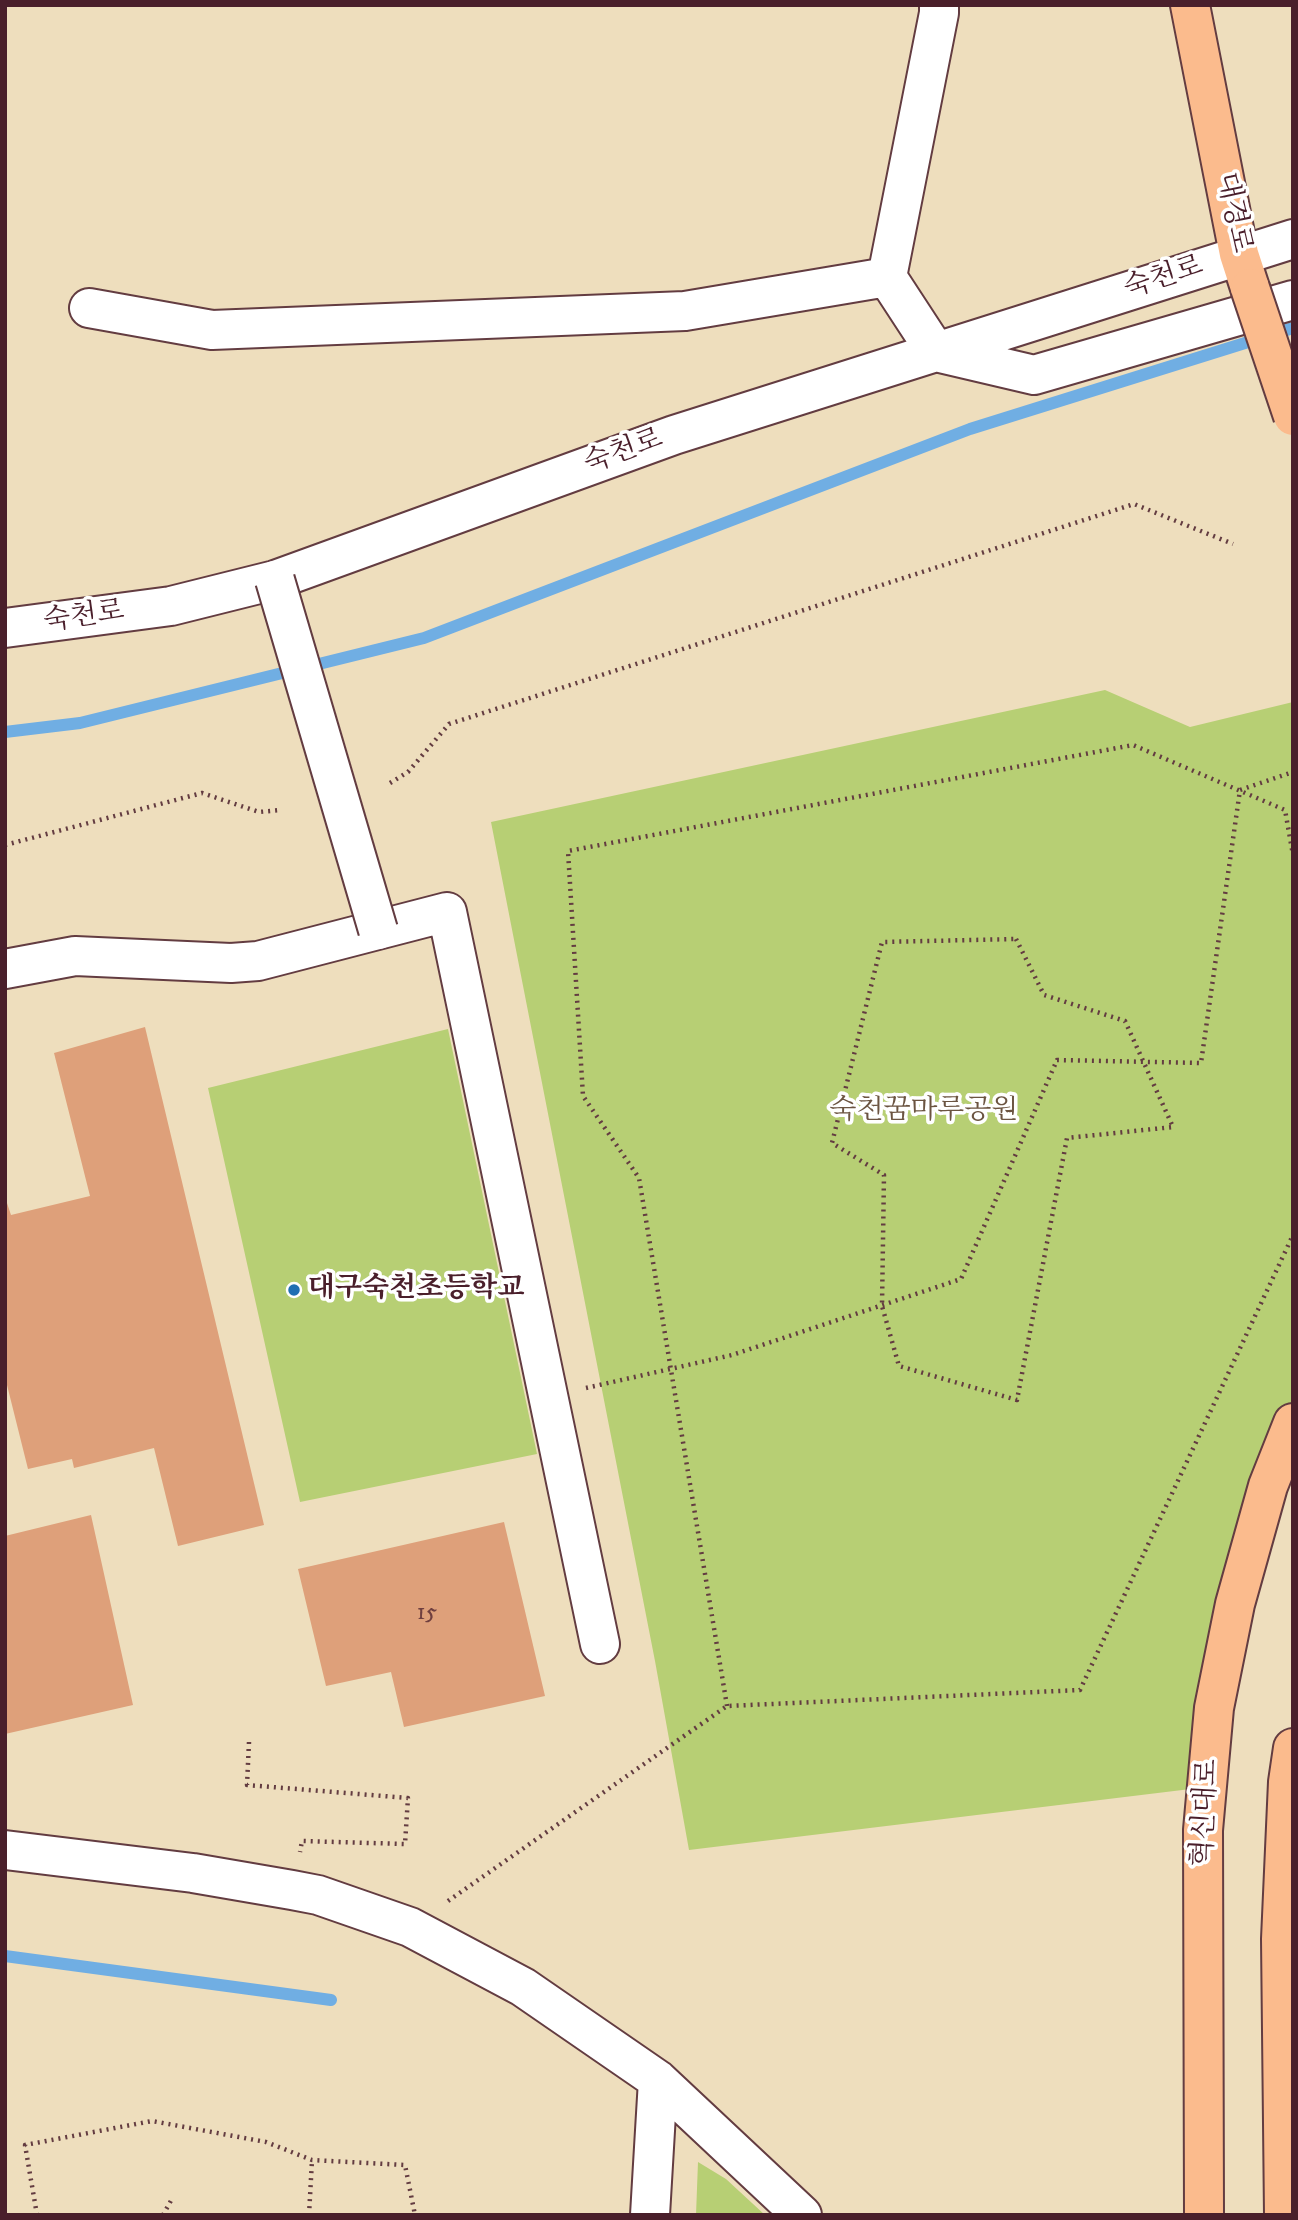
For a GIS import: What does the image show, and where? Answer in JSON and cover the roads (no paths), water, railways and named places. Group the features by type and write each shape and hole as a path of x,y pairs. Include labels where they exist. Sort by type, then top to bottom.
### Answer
{"main road":[{"name":"대경로","path":"1190,5 1244,271 1293,416"},
{"name":"혁신대로","path":"1204,2215 1203,1830 1214,1708 1235,1605 1264,1499 1293,1423"},
{"path":"1284,2215 1281,1939 1287,1782 1293,1748"}],"street":[{"path":"939,5 887,277 936,352 1034,375 1293,300"},
{"name":"숙천로","path":"5,628 171,606 275,580 674,435 936,352 1244,271 1293,239"},
{"path":"89,308 212,330 685,311 887,277"},
{"path":"275,580 378,930"},
{"path":"5,969 75,956 231,963 258,961 447,912 600,1644"},
{"path":"5,1850 193,1873 292,1890 318,1895 410,1927 523,1987 658,2080 802,2215"},
{"path":"650,2215 658,2080"}],"waterway":[{"path":"5,732 80,723 424,638 970,429 1293,328"},
{"path":"5,1956 331,2000"}],"place":[{"name":"대구숙천초등학교","path":"294,1290"}],"park label":[{"name":"숙천꿈마루공원","path":"924,1112"}]}
